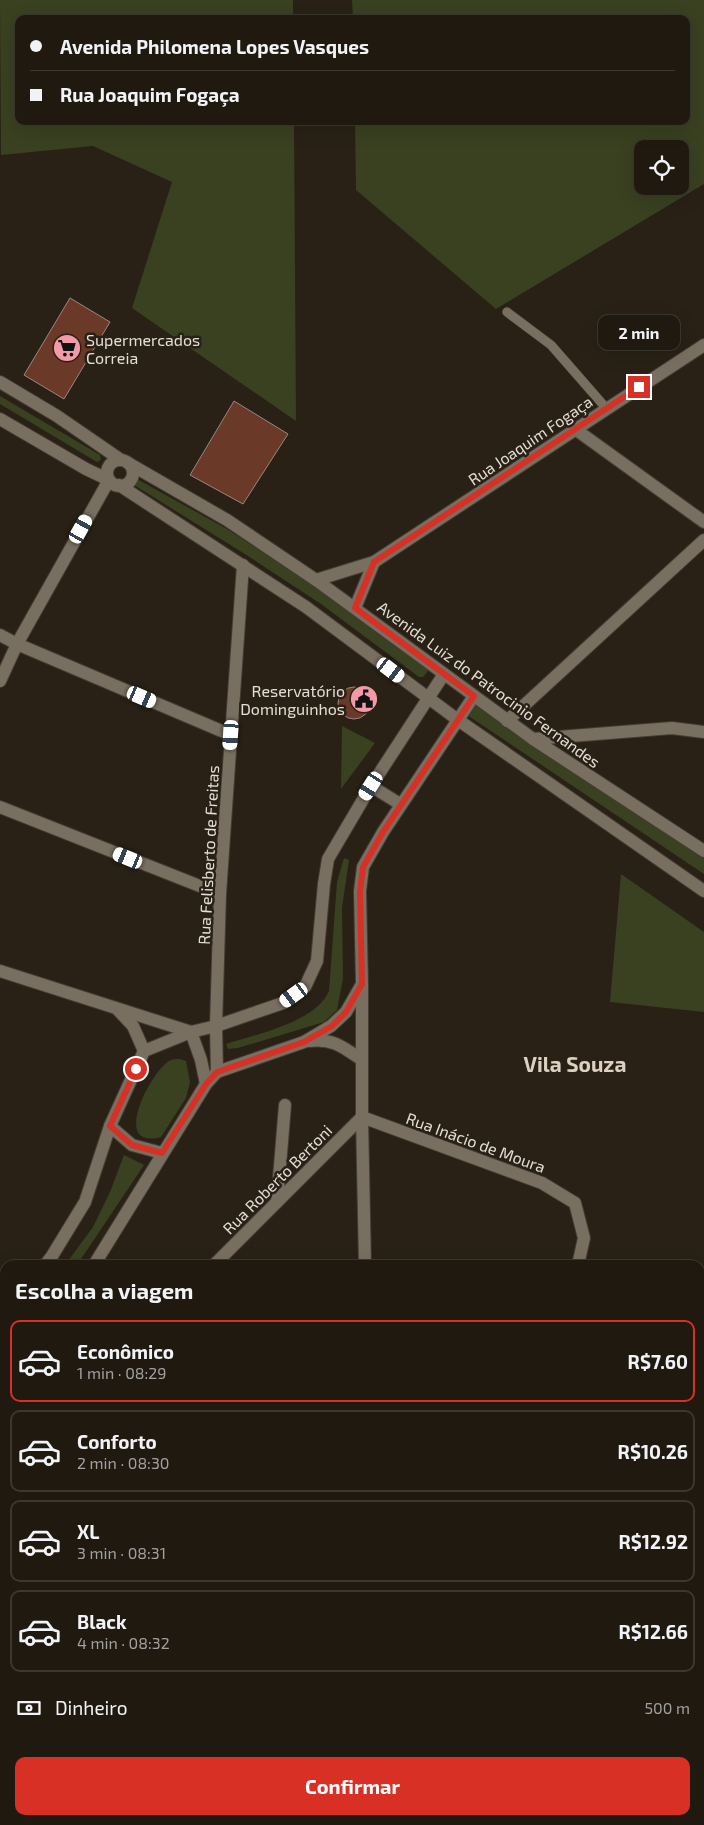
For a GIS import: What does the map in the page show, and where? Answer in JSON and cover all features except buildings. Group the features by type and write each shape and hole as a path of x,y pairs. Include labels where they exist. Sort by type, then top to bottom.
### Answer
{"street":[{"name":"Rua Joaquim Fogaça","path":"316,580 374,562 704,345"},
{"name":"Avenida Luiz do Patrocinio Fernandes","path":"0,382 57,416 124,461 226,520 316,580 533,740 704,852"},
{"path":"0,419 114,483 306,606 458,720 704,891"},
{"path":"575,430 704,522"},
{"path":"124,461 131,467 132,476 127,483 114,483 108,468 113,462 124,461"},
{"path":"0,681 17,644 114,483"},
{"path":"507,720 704,540"},
{"path":"355,608 374,562"},
{"name":"Rua Felisberto de Freitas","path":"217,1072 216,1026 220,894 243,565"},
{"path":"0,635 17,644 231,735"},
{"path":"48,1260 85,1202 110,1126 144,1051 191,1032 216,1026 283,1003 305,987 316,961 328,859 371,786 444,674"},
{"path":"365,1260 360,892 363,867 370,851 400,804 474,696"},
{"path":"533,740 672,728 704,732"},
{"path":"371,786 400,804"},
{"path":"0,807 220,894"},
{"path":"0,971 191,1032"},
{"path":"304,1042 332,1026 346,1012 362,984"},
{"path":"116,1008 133,1026 144,1051"},
{"path":"191,1032 201,1060 206,1084"},
{"path":"97,1260 206,1084 217,1072 304,1042 321,1039 338,1043 362,1060"},
{"path":"277,1202 285,1105"},
{"name":"Rua Roberto Bertoni","path":"219,1260 362,1117"},
{"name":"Rua Inácio de Moura","path":"362,1117 542,1183 575,1203 584,1238 579,1260"},
{"path":"110,1126 132,1145 162,1153"}],"lane":[{"path":"507,312 551,344 606,408"}],"green space":[{"path":"0,0 293,0 293,15 15,15 15,125 294,125 296,421 132,308 172,182 93,146 1,155"},
{"path":"352,0 704,0 704,184 689,193 689,140 634,140 634,195 686,195 496,309 356,190 355,125 690,125 690,15 353,15"},
{"path":"0,396 100,455 101,460 97,462 0,404"},
{"path":"137,479 227,529 318,588 426,666 428,671 423,677 419,677 321,604 134,485 133,481"},
{"path":"476,703 525,741 704,858 704,874 467,715"},
{"path":"342,726 375,743 341,789"},
{"path":"344,858 349,860 342,908 343,979 337,1010 324,1022 238,1048 228,1049 226,1044 269,1031 299,1019 322,1002 329,991 337,882"},
{"path":"621,874 704,932 704,1012 610,1002"},
{"path":"180,1059 186,1061 190,1082 186,1098 161,1137 146,1138 138,1132 136,1122 144,1094 152,1080 170,1060"},
{"path":"124,1155 144,1165 80,1260 69,1260 93,1227 110,1192"}],"place":[{"name":"Supermercados Correia","path":"67,348"},
{"name":"Reservatório Dominguinhos","path":"364,699"}],"district":[{"name":"Vila Souza","path":"575,1063"}],"route":[{"path":"136,1069 110,1126 132,1145 162,1153 206,1084 217,1072 304,1042 332,1026 346,1012 362,984 360,892 363,867 370,851 400,804 474,696 355,608 374,562 639,387"}]}
